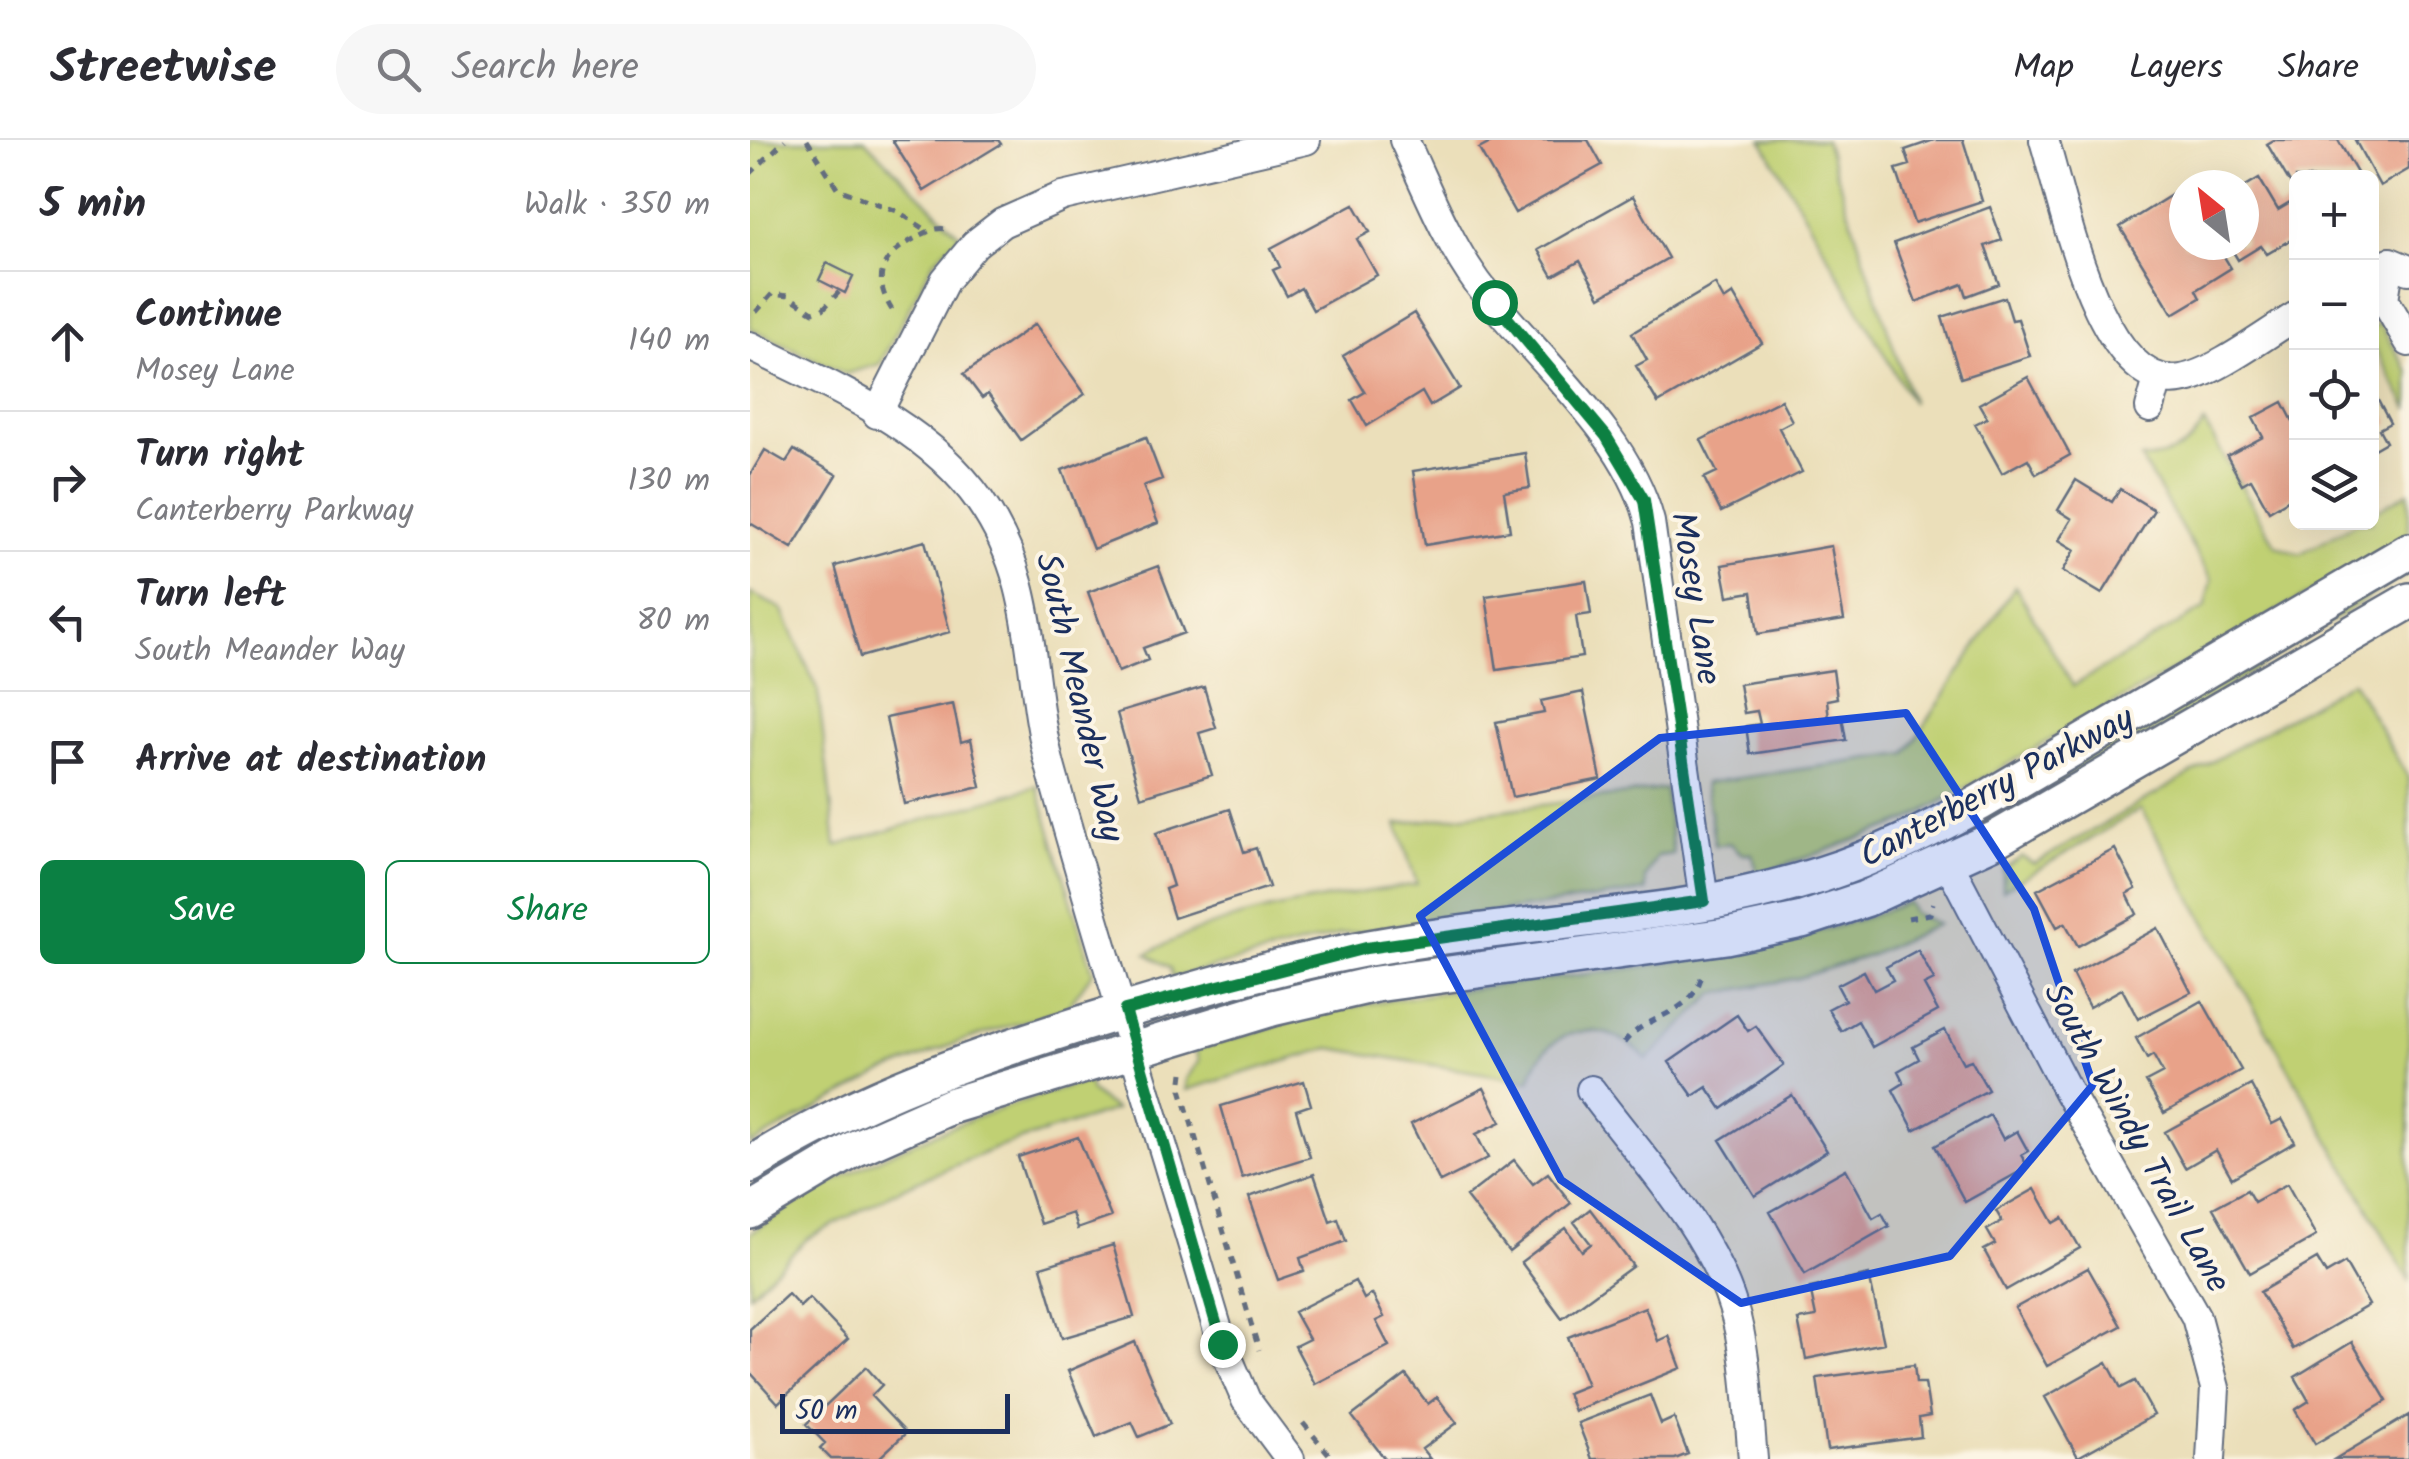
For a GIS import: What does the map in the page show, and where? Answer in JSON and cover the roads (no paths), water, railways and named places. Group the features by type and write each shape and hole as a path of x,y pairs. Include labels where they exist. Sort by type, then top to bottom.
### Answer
{"street":[{"path":"877,414 945,280 976,244 1002,223 1063,196 1306,140"},
{"name":"Mosey Lane","path":"1404,140 1465,264 1606,436 1641,492 1650,522 1704,901"},
{"path":"2044,140 2100,313 2128,358 2158,378 2187,378 2289,320"},
{"path":"2395,264 2384,299 2409,342"},
{"name":"South Meander Way","path":"750,346 913,433 946,459 981,501 1011,552 1025,594 1050,767 1229,1366 1258,1418 1290,1459"},
{"path":"2150,408 2158,378"},
{"name":"Canterberry Parkway","path":"750,1165 833,1117 914,1079 1125,1010 1366,948 1704,901 1820,875 1914,838 2409,552"},
{"name":"Canterberry Parkway","path":"750,1211 810,1173 914,1120 998,1089 1136,1048 1376,984 1762,929 1841,908 1949,864 2409,602"},
{"name":"South Windy Trail Lane","path":"1949,864 2067,1090 2196,1317 2215,1388 2211,1459"},
{"path":"1591,1090 1703,1240 1719,1270 1738,1327 1753,1459"}]}
